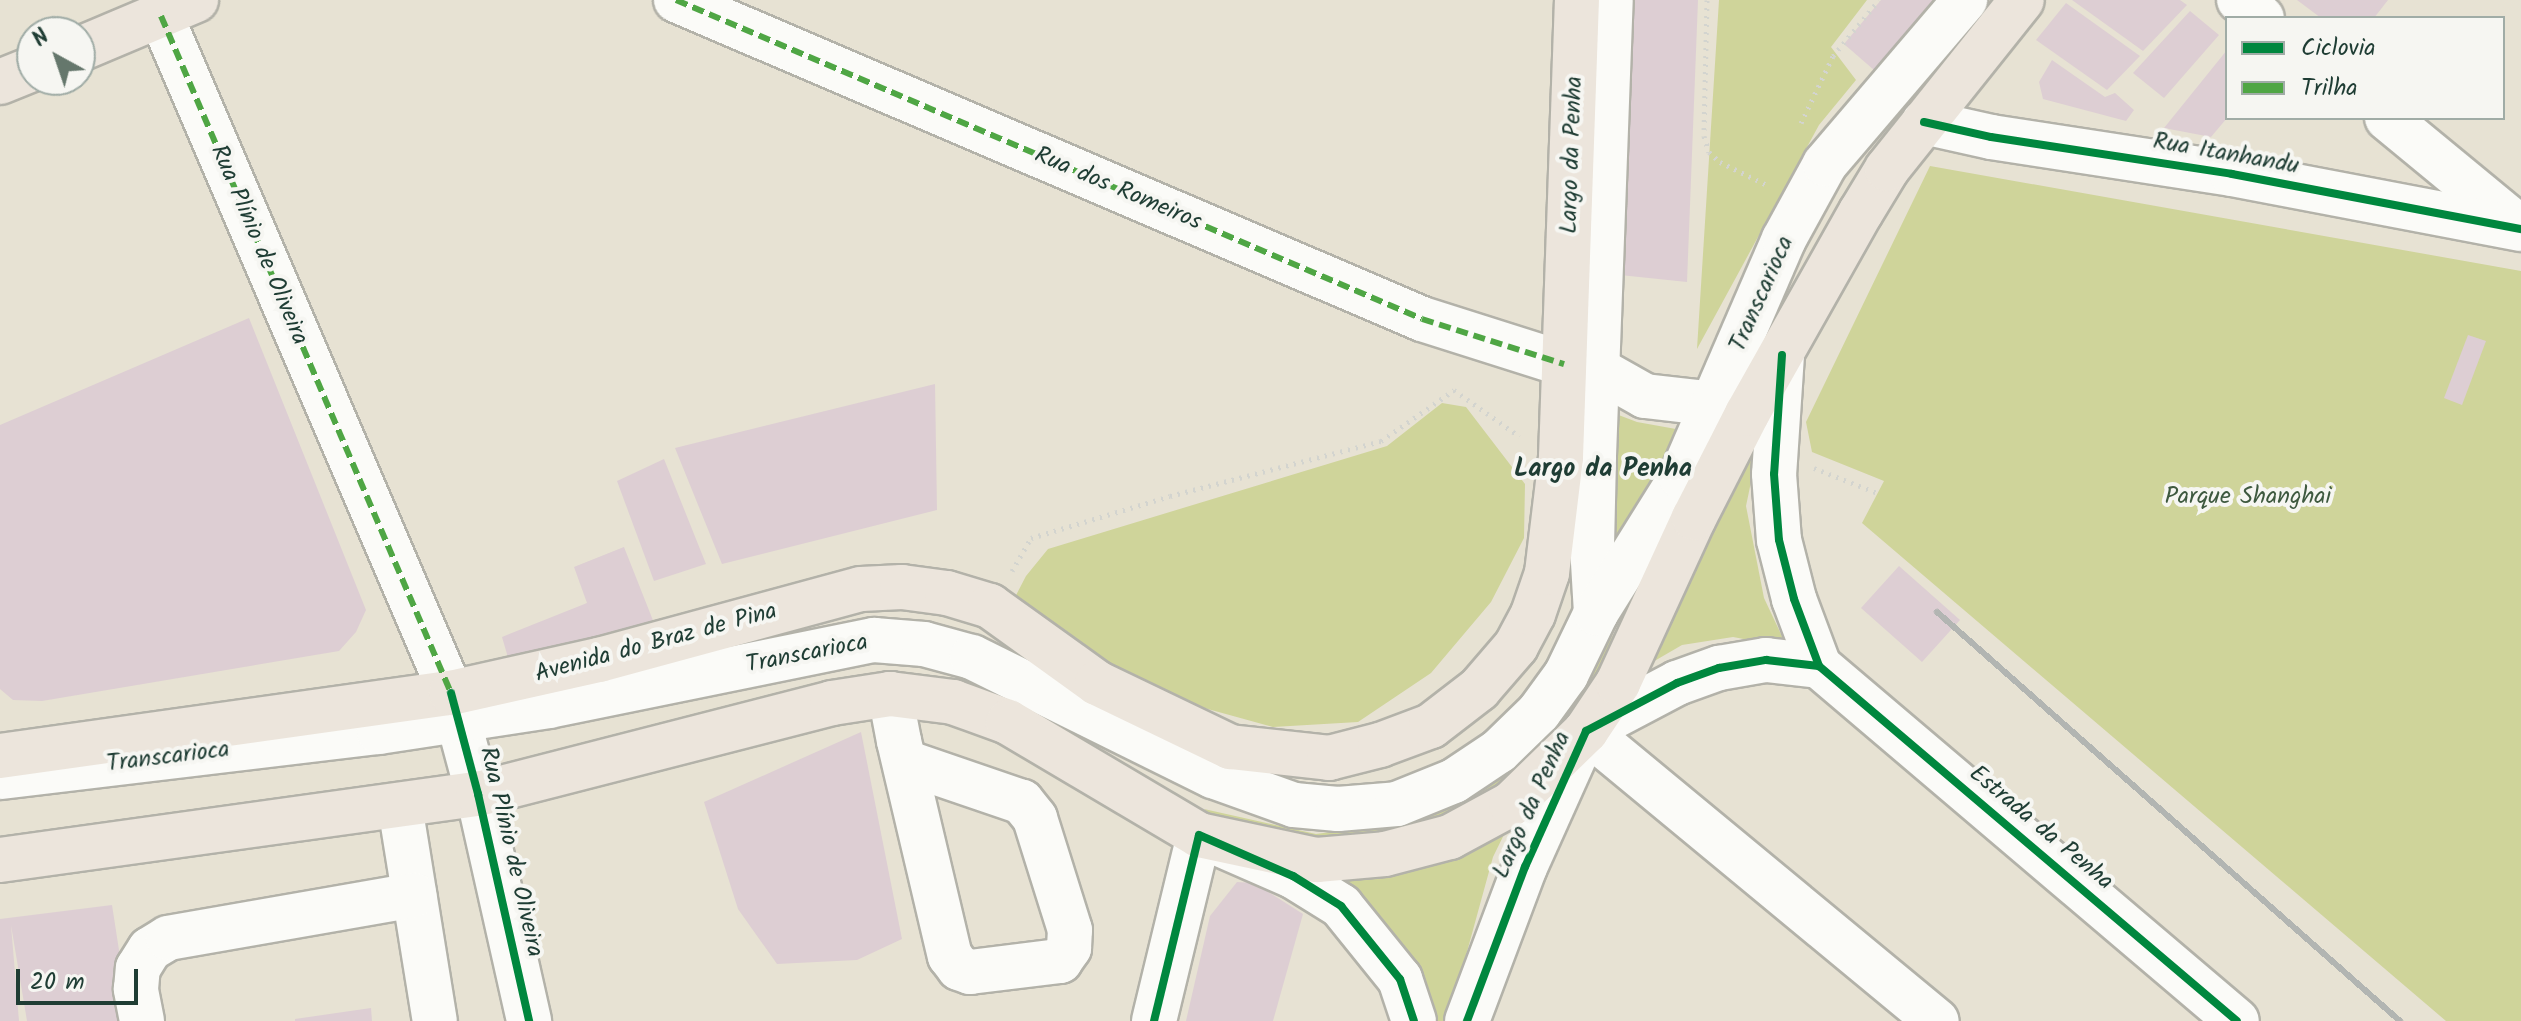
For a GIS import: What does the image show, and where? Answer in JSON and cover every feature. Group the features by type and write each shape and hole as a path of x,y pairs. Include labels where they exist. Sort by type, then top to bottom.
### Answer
{"main road":[{"name":"Largo da Penha","path":"1274,753 1329,758 1380,745 1431,726 1479,689 1516,646 1533,614 1553,542 1561,457 1581,366 1577,0"},
{"name":"Largo da Penha","path":"890,694 953,702 1008,722 1199,835 1317,860 1385,854 1450,837 1511,804 1586,731 1618,683 1694,518 1887,169 2022,0"},
{"path":"96,42 178,8"},
{"name":"Avenida do Braz de Pina","path":"0,756 455,707 599,660 861,589 902,587 947,593 990,606 1097,683 1230,747 1274,753"},
{"path":"0,860 478,794 832,703 890,694"}],"street":[{"name":"Rua dos Romeiros","path":"676,0 1422,319 1581,366 1645,396 1714,404"},
{"name":"Transcarioca","path":"1596,613 1581,366 1611,0"},
{"name":"Transcarioca","path":"0,777 455,707 562,704 874,640 924,644 972,657 1213,776 1294,805 1338,809 1397,804 1454,781 1499,751 1539,712 1566,675 1596,613 1667,506 1784,239 1825,164 1965,0"},
{"path":"2239,0 2259,16"},
{"name":"Rua Plínio de Oliveira","path":"178,8 455,707 478,794 529,1021"},
{"path":"2389,120 2521,229"},
{"name":"Rua Itanhandu","path":"1924,122 1991,137 2232,174 2521,229"},
{"name":"Largo da Penha","path":"1467,1021 1525,867 1586,731 1677,683 1719,668 1766,660 1819,666 1794,599 1779,540 1774,474 1782,355"},
{"name":"Estrada da Penha","path":"1819,666 2237,1021"},
{"path":"890,694 905,762 950,956 959,968 970,972 1060,961 1069,948 1070,930 1035,818 1022,802 905,762"},
{"path":"1586,731 1936,1021"},
{"path":"400,806 435,1021"},
{"path":"1154,1021 1199,835 1293,876 1341,906 1400,979 1414,1021"},
{"path":"142,1021 136,989 138,968 150,949 168,938 414,895"}],"path":[{"path":"1707,0 1704,136 1709,152 1720,162 1771,187"},
{"path":"990,606 1031,538 1170,496 1381,441 1454,390 1529,444"},
{"path":"1832,474 1880,494"}],"green space":[{"path":"1719,0 1867,0 1831,47 1856,80 1819,125 1697,349"},
{"name":"Parque Shanghai","path":"1930,166 2521,271 2521,1021 2446,1021 1862,523 1884,481 1812,452 1806,422"},
{"path":"1771,386 1746,506 1764,598 1787,647 1733,637 1682,645 1563,714"},
{"path":"1442,403 1466,407 1525,484 1524,538 1491,602 1431,673 1358,722 1273,727 1186,703 1104,671 1011,605 1026,576 1048,549 1387,446"},
{"path":"1608,411 1637,422 1687,431 1596,613"},
{"path":"1563,714 1493,857 1448,1021 1419,1021 1329,907 1204,809 1316,834 1390,824"}],"building":[{"path":"1627,0 1698,0 1687,282 1620,275"},
{"path":"1881,0 1960,0 1889,83 1844,44"},
{"path":"2072,0 2180,0 2187,5 2143,51"},
{"path":"2297,0 2388,0 2376,16 2318,16"},
{"path":"2066,3 2140,56 2107,90 2036,40"},
{"path":"2190,11 2219,35 2164,98 2133,73"},
{"path":"2225,52 2225,120 2211,137 2164,128"},
{"path":"2052,60 2105,97 2115,93 2134,110 2126,121 2043,99 2039,82"},
{"path":"249,318 366,610 356,632 339,651 42,701 13,700 0,689 0,425"},
{"path":"2468,335 2486,341 2462,405 2444,398"},
{"path":"935,384 937,510 722,564 675,448"},
{"path":"664,459 706,564 654,581 617,481"},
{"path":"624,547 656,628 509,661 502,637 587,603 574,567"},
{"path":"1899,566 1960,620 1922,662 1861,608"},
{"path":"861,732 902,939 857,960 777,964 738,909 704,802"},
{"path":"1237,882 1254,883 1303,914 1273,1021 1186,1021 1210,916"},
{"path":"112,905 130,1021 27,1021 11,925 19,1021 0,1021 0,919"},
{"path":"371,1008 372,1021 295,1021 295,1019"}],"railway":[{"path":"1937,612 2400,1021"}],"marked path":[{"path":"676,0 1422,319 1564,364"},
{"path":"161,16 451,693"}],"cycle path":[{"path":"1924,122 1991,137 2232,174 2521,229"},
{"path":"1782,355 1774,474 1779,540 1794,599 1819,666 2237,1021"},
{"path":"1467,1021 1525,867 1586,731 1677,683 1719,668 1766,660 1819,666"},
{"path":"451,693 478,794 529,1021"},
{"path":"1154,1021 1199,835 1293,876 1341,906 1400,979 1414,1021"}],"district":[{"name":"Largo da Penha","path":"1603,470"}]}
